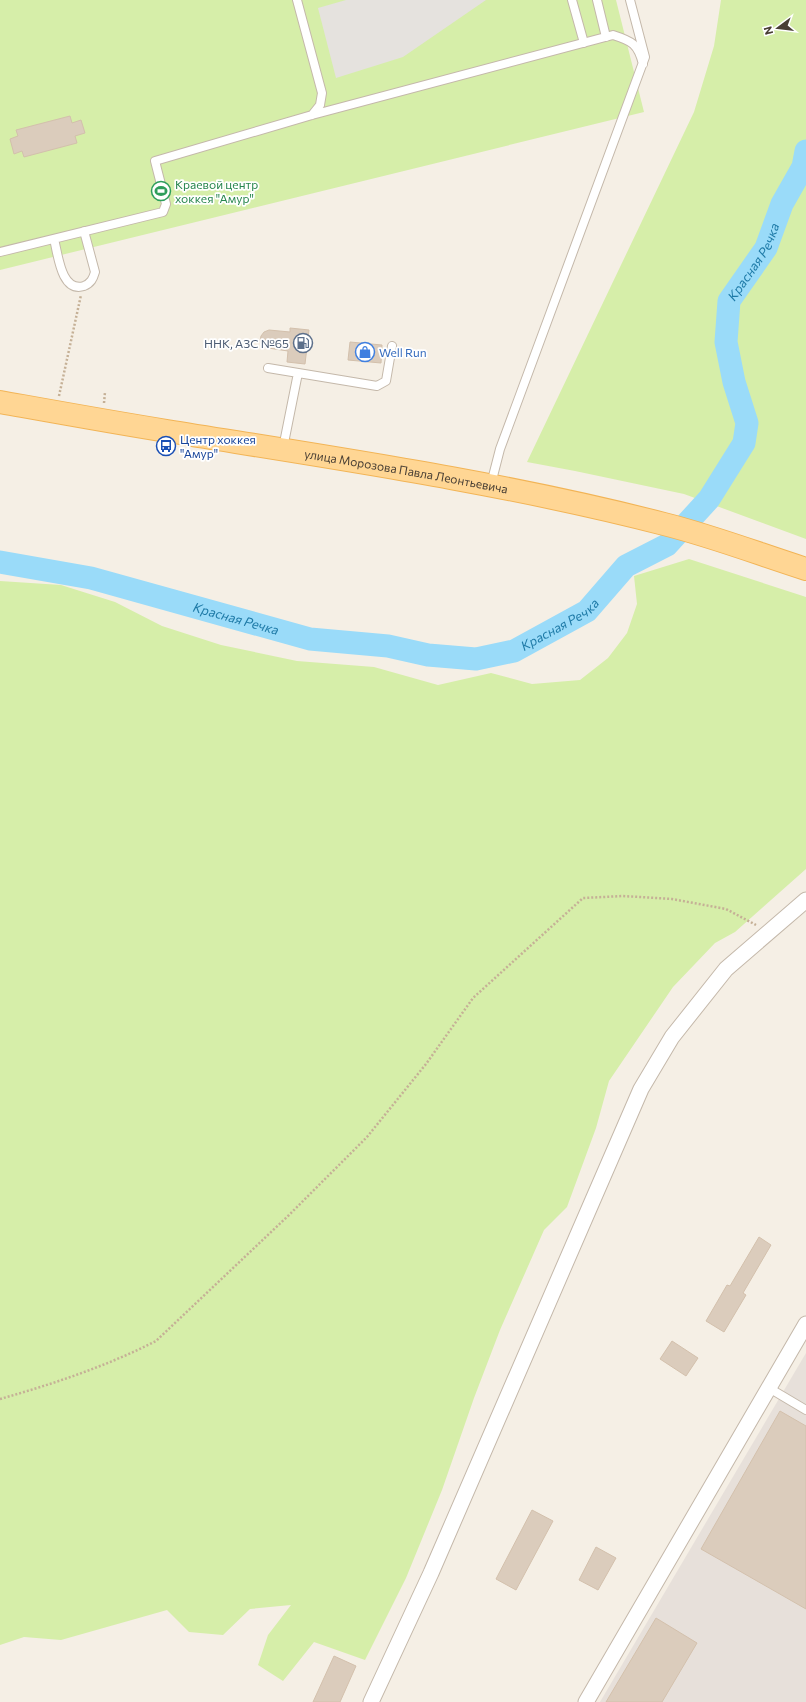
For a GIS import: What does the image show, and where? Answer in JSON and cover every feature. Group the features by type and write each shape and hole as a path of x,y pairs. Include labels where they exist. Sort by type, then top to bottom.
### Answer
{"main road":[{"name":"улица Морозова Павла Леонтьевича","path":"0,402 167,431 283,448 562,500 666,524 806,569"}],"street":[{"path":"371,1702 431,1572 641,1089 672,1037 726,969 806,900"},
{"path":"586,1702 806,1324"}],"lane":[{"path":"296,0 322,93 320,105 312,115"},
{"path":"572,0 584,43"},
{"path":"597,0 606,37"},
{"path":"490,486 500,449 643,64 645,57 630,0"},
{"path":"0,252 163,212 166,204 155,161 312,115 613,35 630,40 640,52 643,64"},
{"path":"54,239 65,280 70,285 76,287 84,285 93,279 95,272 84,231"},
{"path":"268,368 377,386 386,380 392,346"},
{"path":"283,448 298,373"},
{"path":"768,1388 806,1410"}],"path":[{"path":"56,412 78,302 84,285"},
{"path":"0,1399 32,1390 129,1355 156,1341 289,1215 367,1137 426,1064 473,998 583,898 623,896 672,899 726,910 769,931"}],"shaded area":[{"path":"346,0 486,0 403,57 336,78 318,8"},
{"path":"806,1353 806,1702 600,1702"}],"green space":[{"name":"Краевой центр хоккея \"Амур\"","path":"0,0 616,0 644,112 0,270"},
{"path":"721,0 806,0 806,539 684,494 527,462 694,112 714,46"},
{"path":"689,559 806,597 806,869 735,932 715,943 673,987 609,1081 596,1128 567,1207 544,1230 500,1330 474,1398 442,1490 406,1578 365,1660 314,1642 283,1681 258,1665 268,1635 291,1605 250,1609 223,1635 189,1632 167,1610 61,1640 24,1637 0,1645 0,581 61,585 115,602 162,626 221,645 297,661 374,667 438,685 491,673 532,684 580,680 608,658 627,633 637,604 634,576"}],"building":[{"path":"70,116 72,123 81,120 85,133 75,136 77,143 24,157 22,151 14,154 10,139 18,136 16,130"},
{"path":"290,328 309,330 305,364 287,362 288,351 268,348 263,346 260,341 264,332 269,330 290,332"},
{"name":"Well Run","path":"350,342 382,345 381,363 348,360"},
{"path":"759,1237 771,1245 743,1293 746,1295 724,1332 706,1321 727,1285 730,1286"},
{"path":"672,1341 698,1358 686,1376 660,1359"},
{"path":"780,1411 806,1426 806,1609 701,1549"},
{"path":"532,1510 553,1521 516,1590 496,1579"},
{"path":"596,1547 616,1558 598,1590 579,1580"},
{"path":"656,1618 697,1643 662,1702 606,1702"},
{"path":"334,1656 356,1666 340,1702 313,1702"}],"waterway":[{"name":"Красная Речка","path":"0,562 91,578 310,639 388,646 428,655 476,659 514,651 587,611 626,566 667,545 709,499 744,443 747,423 734,382 726,342 729,301 766,248 782,204 803,167 806,151"}],"place":[{"name":"Краевой центр хоккея \"Амур\"","path":"161,191"},
{"name":"ННК, АЗС №65","path":"303,343"},
{"name":"Well Run","path":"365,352"},
{"name":"Центр хоккея \"Амур\"","path":"166,446"}]}
